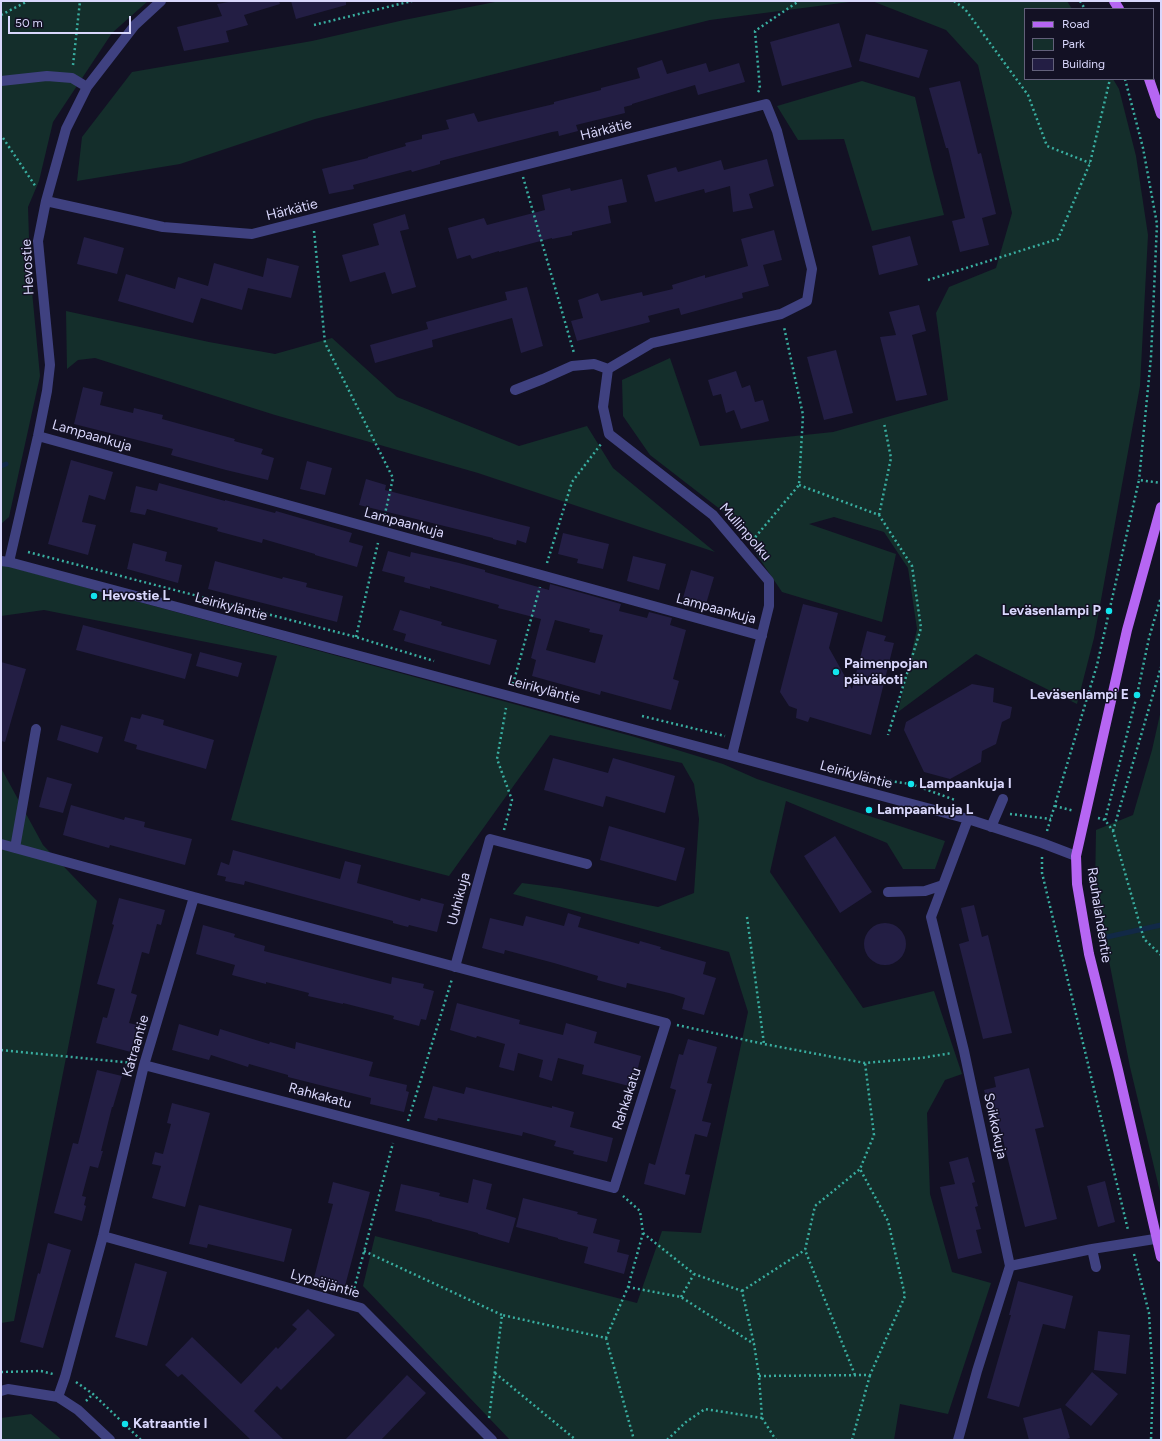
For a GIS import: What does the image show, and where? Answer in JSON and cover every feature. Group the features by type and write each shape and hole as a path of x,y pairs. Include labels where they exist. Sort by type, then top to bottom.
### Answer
{"main road":[{"path":"1149,80 1161,114"},
{"name":"Rauhalahdentie","path":"1161,512 1126,630 1076,856 1077,884 1089,954 1159,1238 1161,1257"}],"street":[{"name":"Hevostie","path":"5,561 13,549 38,436 47,391 50,365 38,241 46,201 66,129 87,87 136,25 160,1"},
{"path":"1,81 47,76 72,78 87,87"},
{"name":"Härkätie","path":"46,201 162,227 252,234 766,104 777,131 812,269 807,302 781,314 652,343 608,369"},
{"path":"515,390 572,366 594,364 608,369 603,407 609,434"},
{"name":"Mullinpolku","path":"609,434 713,515 769,581 769,606 732,755"},
{"name":"Lampaankuja","path":"38,436 762,636"},
{"name":"Leirikyläntie","path":"5,561 968,819 1042,843 1076,856"},
{"path":"15,848 36,729"},
{"path":"991,827 1003,799"},
{"name":"Soikkokuja","path":"958,1440 977,1371 1010,1266 964,1051 931,917 968,819"},
{"name":"Uuhikuja","path":"455,967 490,839 502,842"},
{"path":"502,842 588,864"},
{"path":"1,844 666,1023"},
{"path":"888,892 925,891 943,885"},
{"name":"Katraantie","path":"58,1397 65,1377 103,1236 144,1065 194,897"},
{"name":"Rahkakatu","path":"144,1065 614,1188 666,1023"},
{"name":"Lypsäjäntie","path":"103,1236 361,1308 490,1437"},
{"path":"1010,1266 1092,1249 1159,1238"},
{"path":"1092,1249 1096,1267"},
{"path":"1,1391 8,1390 58,1397 78,1410 110,1440"}],"path":[{"path":"1,14 28,1"},
{"path":"72,78 80,1"},
{"path":"314,25 412,1"},
{"path":"756,96 760,88 755,31 799,1"},
{"path":"954,1 965,9 1028,95 1047,146 1090,163"},
{"path":"928,280 1058,239 1090,163 1110,80"},
{"path":"1125,80 1143,148 1157,224 1151,357 1139,480"},
{"path":"3,138 46,201"},
{"path":"520,166 577,365"},
{"path":"312,219 325,343 393,478 356,636"},
{"path":"744,551 799,485 803,415 781,314"},
{"path":"879,515 891,458 884,422"},
{"path":"506,683 513,685 542,576 572,482 609,434"},
{"path":"799,485 879,515 912,566 921,628 888,735"},
{"path":"13,549 26,551 356,636 438,662"},
{"path":"1161,597 1149,638 1134,708 1105,820 1113,831 1144,939 1161,955"},
{"path":"1113,831 1161,667"},
{"path":"502,842 512,800 496,760 508,695"},
{"path":"636,715 736,739"},
{"path":"872,779 911,784 956,800"},
{"path":"997,812 1051,819"},
{"path":"747,917 764,1044"},
{"path":"350,1305 364,1251 400,1132 455,967"},
{"path":"666,1023 764,1044 865,1063 921,1058 964,1051"},
{"path":"1,1050 144,1065"},
{"path":"854,1375 805,1250 815,1206 860,1168 874,1135 865,1063"},
{"path":"852,1440 870,1375 905,1296 888,1221 860,1168"},
{"path":"614,1188 640,1211 643,1233 628,1288 606,1338 634,1440"},
{"path":"643,1233 694,1274 742,1291"},
{"path":"742,1291 805,1250"},
{"path":"364,1251 502,1315 606,1338"},
{"path":"681,1297 694,1274"},
{"path":"628,1288 681,1297 754,1344"},
{"path":"742,1291 754,1344 759,1376 762,1418 776,1440"},
{"path":"490,1437 495,1373 502,1315"},
{"path":"495,1373 576,1440"},
{"path":"759,1376 870,1375"},
{"path":"667,1440 686,1422 705,1409 762,1418"}],"green space":[{"path":"1,1 148,1 112,33 53,122 39,181 28,207 30,270 40,376 9,517 1,524"},
{"path":"500,1 857,1 710,20 315,119 180,164 77,181 82,137 132,72 312,41 404,20"},
{"path":"872,1 1067,1 1071,8 1024,8 1024,80 1114,80 1119,89 1136,156 1148,235 1140,386 1094,638 1077,704 976,654 898,712 917,629 908,568 884,532 834,517 809,524 896,554 882,622 782,592 749,543 725,513 650,455 623,416 622,380 670,358 700,446 833,432 948,400 936,313 949,287 996,268 1012,213 978,65 946,30"},
{"path":"862,81 915,97 944,215 872,231 844,139 798,140 777,106"},
{"path":"66,311 209,342 275,354 332,338 397,397 519,446 587,426 613,468 715,552 478,473 275,415 95,358 78,360 67,369"},
{"path":"1,566 7,566 635,737 723,764 757,779 945,841 935,869 903,869 887,843 786,801 770,872 863,1008 934,991 962,1074 945,1080 927,1113 930,1194 952,1272 991,1283 948,1414 900,1404 894,1440 510,1440 363,1286 375,1236 637,1303 662,1231 701,1233 748,1012 729,952 513,894 522,883 560,888 658,907 694,893 699,819 694,784 682,763 550,735 449,876 231,820 277,656 44,610 1,616"},
{"path":"1161,710 1161,1196 1130,1067 1095,890 1096,830 1133,815 1152,750"},
{"path":"1,768 43,845 97,901 14,1321 1,1323"},
{"path":"31,1414 62,1440 1,1440 1,1418"}],"building":[{"path":"234,1 279,1 280,4 244,15 248,25 226,31 229,42 184,51 177,27 222,16 217,4"},
{"path":"291,1 346,1 346,5 296,19"},
{"path":"839,23 852,67 782,86 770,42"},
{"path":"866,34 928,50 919,78 859,61"},
{"path":"662,60 667,74 706,63 709,72 739,63 745,82 698,95 695,85 624,107 625,113 576,125 578,131 559,136 558,131 552,132 440,161 440,164 412,172 411,170 353,185 354,189 329,194 322,169 368,158 406,146 405,143 422,139 422,135 449,129 446,120 474,113 478,122 554,104 554,102 640,78 637,68"},
{"path":"960,81 978,154 981,153 996,214 982,218 989,245 960,252 952,221 965,218 948,148 946,148 929,88"},
{"path":"767,159 774,186 749,194 753,208 733,212 730,186 705,193 704,189 655,202 647,175 676,167 678,172 721,160 724,170"},
{"path":"622,179 627,202 608,206 611,223 572,232 572,235 552,238 472,259 470,255 457,259 448,228 484,218 487,225 545,210 542,195 570,188 571,191"},
{"path":"405,214 409,229 400,231 416,287 392,294 385,272 350,282 342,255 379,245 373,224"},
{"path":"774,230 782,260 763,265 769,286 742,293 743,298 681,315 679,308 648,316 650,322 577,341 571,321 583,318 578,300 598,293 601,301 642,292 643,296 673,289 672,285 705,275 705,278 748,266 741,239"},
{"path":"910,236 918,265 879,275 872,246"},
{"path":"84,237 124,248 117,274 77,264"},
{"path":"267,258 299,266 291,298 248,288 242,310 201,298 193,323 118,301 126,274 175,289 178,277 208,286 214,263 263,277"},
{"path":"527,287 543,346 521,353 512,318 432,340 433,347 375,363 370,345 428,329 426,322 507,300 505,292"},
{"path":"919,305 926,331 912,335 927,395 896,401 880,337 896,335 889,312"},
{"path":"836,350 853,413 824,420 807,357"},
{"path":"736,371 742,388 750,385 755,402 763,400 769,421 741,429 734,410 726,413 721,394 713,396 708,380"},
{"path":"83,387 103,392 100,405 133,413 134,408 163,415 162,419 235,439 234,441 263,449 261,454 274,458 268,480 171,455 173,449 74,424"},
{"path":"71,460 113,472 105,500 89,495 82,522 96,525 88,555 48,544"},
{"path":"307,461 332,468 325,495 300,489"},
{"path":"366,479 386,485 385,490 530,527 526,543 517,540 516,545 359,505"},
{"path":"159,483 275,513 276,511 352,533 349,542 363,546 357,567 263,539 262,543 217,531 218,528 147,509 145,515 130,512 136,486 157,491"},
{"path":"563,533 609,544 603,569 577,563 578,559 558,554"},
{"path":"133,543 167,552 165,561 182,565 178,583 127,569"},
{"path":"388,551 410,557 411,552 485,570 485,572 549,590 550,584 621,604 619,611 647,618 649,612 672,618 670,625 686,630 673,679 679,681 671,710 601,691 600,695 532,676 536,660 531,658 541,619 498,608 499,605 430,586 430,589 404,582 405,577 382,571","holes":["555,620 590,629 589,632 603,635 595,663 546,650"]},
{"path":"633,556 666,564 659,590 627,581"},
{"path":"215,561 282,579 283,577 307,583 306,587 343,596 337,622 208,589"},
{"path":"691,570 714,577 706,604 683,598"},
{"path":"803,604 838,613 829,648 852,689 867,631 886,636 884,641 894,643 871,735 810,717 808,722 796,718 797,709 789,706 780,692"},
{"path":"400,610 442,622 441,625 497,640 490,665 404,641 406,634 393,630"},
{"path":"83,625 192,654 185,679 76,650"},
{"path":"200,652 242,663 238,677 196,666"},
{"path":"1,662 26,669 5,742 1,741"},
{"path":"972,684 994,688 993,702 1012,707 1010,718 1002,722 996,744 982,751 981,762 950,779 924,772 904,730 906,722"},
{"path":"142,714 164,720 163,725 214,740 206,769 136,749 137,745 124,741 131,717 140,719"},
{"path":"61,725 103,737 98,753 57,740"},
{"path":"553,758 608,773 613,758 675,776 665,813 606,796 603,807 544,790"},
{"path":"47,777 72,784 63,813 39,807"},
{"path":"71,805 124,820 125,817 145,822 144,827 192,839 185,865 110,845 109,848 63,835"},
{"path":"609,826 685,848 676,881 600,860"},
{"path":"835,836 872,892 840,913 804,856"},
{"path":"233,850 340,879 345,861 361,865 357,883 420,901 421,898 444,904 437,932 409,925 408,927 393,923 393,921 245,881 244,885 225,881 226,877 217,875 221,862 229,865"},
{"path":"119,898 165,910 161,925 157,924 149,954 142,952 131,993 137,995 129,1023 137,1025 131,1052 96,1043 103,1017 107,1018 115,989 97,984 114,925 112,924"},
{"path":"974,905 982,937 988,935 1012,1033 983,1039 959,944 969,941 961,908"},
{"path":"568,913 581,917 578,927 639,944 640,941 661,947 660,949 706,962 703,974 716,978 704,1015 682,1009 685,998 673,994 627,983 626,988 597,980 598,976 554,963 505,950 504,954 482,948 490,918 523,926 526,916 564,926"},
{"path":"881,923 889,923 900,929 906,940 906,948 900,959 889,965 881,965 870,959 864,948 864,940 870,929"},
{"path":"203,925 235,934 234,937 265,946 264,951 391,984 392,977 424,984 423,988 434,991 426,1020 421,1019 419,1026 393,1019 394,1016 308,996 309,993 232,975 235,965 196,954"},
{"path":"457,1003 520,1020 519,1024 563,1035 566,1023 597,1032 594,1043 641,1056 633,1087 582,1074 584,1065 558,1058 552,1081 539,1077 543,1060 518,1053 514,1071 499,1067 505,1044 477,1036 476,1038 450,1030"},
{"path":"179,1024 218,1036 220,1029 269,1044 270,1042 295,1049 296,1042 373,1062 369,1076 407,1085 406,1091 409,1092 404,1112 370,1104 371,1098 288,1077 288,1075 249,1064 248,1067 211,1055 209,1060 172,1050"},
{"path":"688,1039 717,1047 707,1083 712,1084 702,1121 711,1123 707,1137 695,1134 685,1174 690,1175 685,1195 644,1184 649,1163 655,1165 676,1090 670,1088 679,1054 683,1055"},
{"path":"1029,1068 1044,1127 1035,1129 1057,1219 1025,1227 1000,1128 994,1129 984,1090 996,1087 994,1077"},
{"path":"97,1070 122,1076 112,1107 98,1168 90,1166 82,1196 86,1197 84,1205 86,1206 82,1221 54,1213 73,1143 78,1144"},
{"path":"433,1086 464,1094 466,1087 574,1112 570,1127 613,1138 607,1162 573,1154 574,1151 554,1146 556,1141 523,1132 522,1136 438,1118 437,1121 424,1118"},
{"path":"172,1103 210,1113 185,1207 152,1198 161,1166 152,1164 155,1152 163,1154 171,1124 167,1123"},
{"path":"968,1157 975,1182 972,1183 978,1206 975,1207 981,1229 976,1230 982,1253 958,1259 940,1187 955,1184 949,1162"},
{"path":"473,1179 492,1184 486,1209 516,1218 509,1243 432,1220 395,1211 401,1184 440,1193 439,1196 468,1203"},
{"path":"1105,1181 1115,1222 1098,1227 1087,1186"},
{"path":"333,1182 370,1192 345,1286 314,1278 333,1204 328,1203"},
{"path":"523,1198 578,1212 577,1214 597,1219 593,1233 620,1240 617,1252 629,1255 624,1274 584,1263 588,1247 516,1227"},
{"path":"199,1205 292,1229 284,1262 208,1244 207,1248 189,1244"},
{"path":"48,1243 71,1250 43,1348 20,1342 38,1273 40,1274"},
{"path":"135,1263 167,1272 147,1346 115,1337"},
{"path":"1018,1281 1073,1296 1065,1329 1043,1324 1019,1407 987,1398 1011,1315 1009,1315"},
{"path":"308,1309 335,1335 281,1390 277,1386 254,1411 284,1440 251,1440 182,1374 178,1377 165,1365 192,1337 241,1384 276,1347 278,1349 297,1329 292,1325"},
{"path":"1098,1331 1130,1335 1126,1374 1094,1370"},
{"path":"1092,1372 1118,1394 1091,1426 1065,1405"},
{"path":"407,1375 426,1393 381,1440 345,1440"},
{"path":"1061,1408 1070,1438 1063,1440 1029,1440 1023,1418"}],"waterway":[{"path":"1,466 6,464"},
{"path":"1107,937 1161,925"}],"place":[{"name":"Hevostie L","path":"94,596"},
{"name":"Leväsenlampi P","path":"1109,611"},
{"name":"Paimenpojan päiväkoti","path":"836,672"},
{"name":"Leväsenlampi E","path":"1137,695"},
{"name":"Lampaankuja I","path":"911,784"},
{"name":"Lampaankuja L","path":"869,810"},
{"name":"Katraantie I","path":"125,1424"}]}
